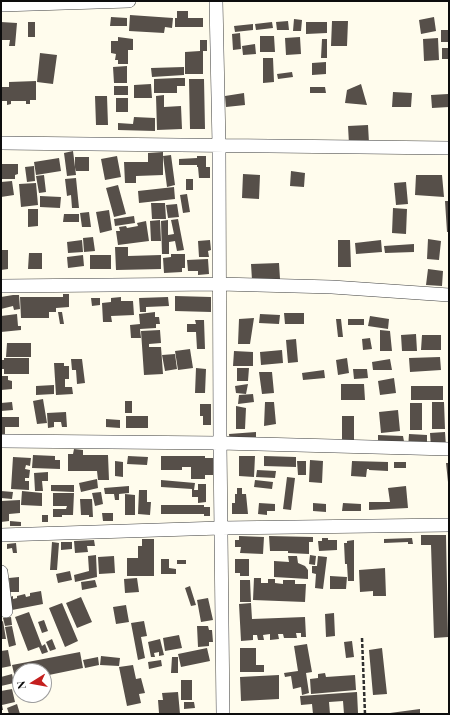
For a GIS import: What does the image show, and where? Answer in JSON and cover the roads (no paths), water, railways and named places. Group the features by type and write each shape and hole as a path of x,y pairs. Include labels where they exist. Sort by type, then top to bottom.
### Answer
{"street":[{"path":"1,5 129,1"},
{"path":"216,1 219,145 223,714"},
{"path":"1,143 449,148"},
{"path":"1,286 220,284 332,287 449,295"},
{"path":"1,441 220,443 449,449"},
{"path":"1,536 221,528 449,525"},
{"path":"1,572 6,611"}]}
